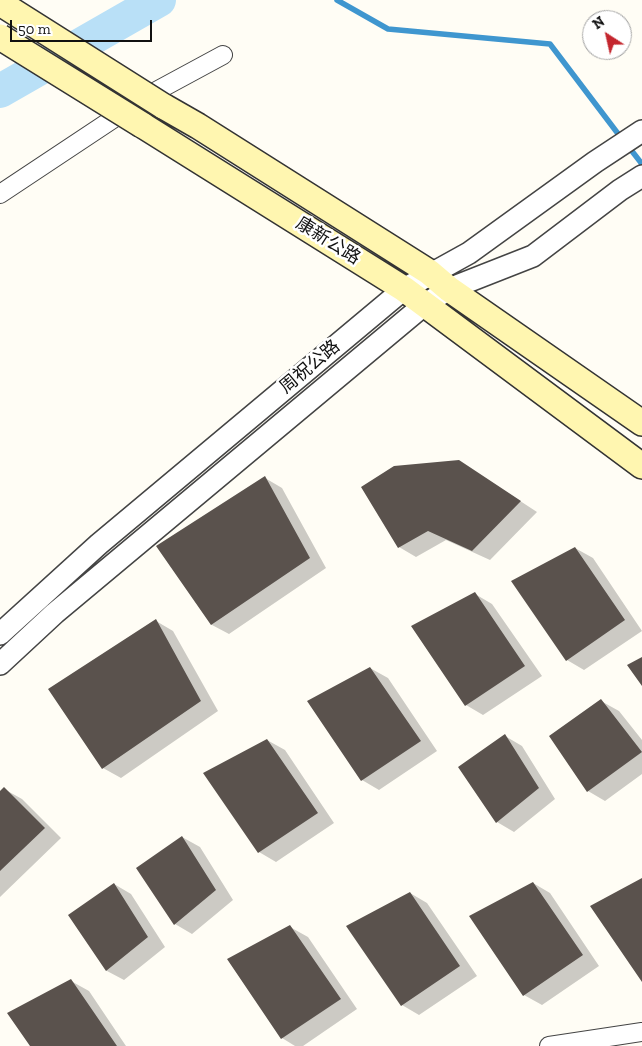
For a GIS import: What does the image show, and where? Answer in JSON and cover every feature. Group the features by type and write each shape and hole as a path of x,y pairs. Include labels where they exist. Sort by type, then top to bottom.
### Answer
{"main road":[{"name":"康新公路","path":"0,3 198,126 440,282 642,423"},
{"name":"康新公路","path":"0,37 404,289 642,466"}],"street":[{"path":"0,194 149,95 223,55"},
{"name":"周祝公路","path":"0,664 55,613 424,305 440,282 469,252 595,162 642,131"},
{"name":"周祝公路","path":"0,634 99,544 404,289 440,282 533,256 620,190 642,176"},
{"path":"550,1046 642,1032"}],"building":[{"path":"459,460 521,501 472,551 428,531 398,548 361,487 394,466"},
{"path":"265,476 310,558 211,625 156,546"},
{"path":"575,547 625,620 566,661 511,581"},
{"path":"475,592 525,666 465,706 411,626"},
{"path":"156,619 201,701 102,769 48,689"},
{"path":"642,657 642,686 627,665"},
{"path":"370,667 421,741 361,781 307,701"},
{"path":"601,699 642,752 587,792 549,736"},
{"path":"505,734 539,788 496,823 458,767"},
{"path":"267,739 318,813 258,853 203,773"},
{"path":"4,787 45,828 0,871 0,791"},
{"path":"182,836 216,890 174,925 136,868"},
{"path":"642,878 642,982 590,906"},
{"path":"533,882 583,955 523,996 469,916"},
{"path":"114,883 148,937 106,971 68,915"},
{"path":"410,892 460,966 401,1006 346,926"},
{"path":"290,925 341,999 281,1039 227,959"},
{"path":"71,979 117,1046 30,1046 7,1013"}],"waterway":[{"path":"0,91 159,0"},
{"path":"337,0 388,29 550,44 622,139"},
{"path":"628,146 642,164"}]}
